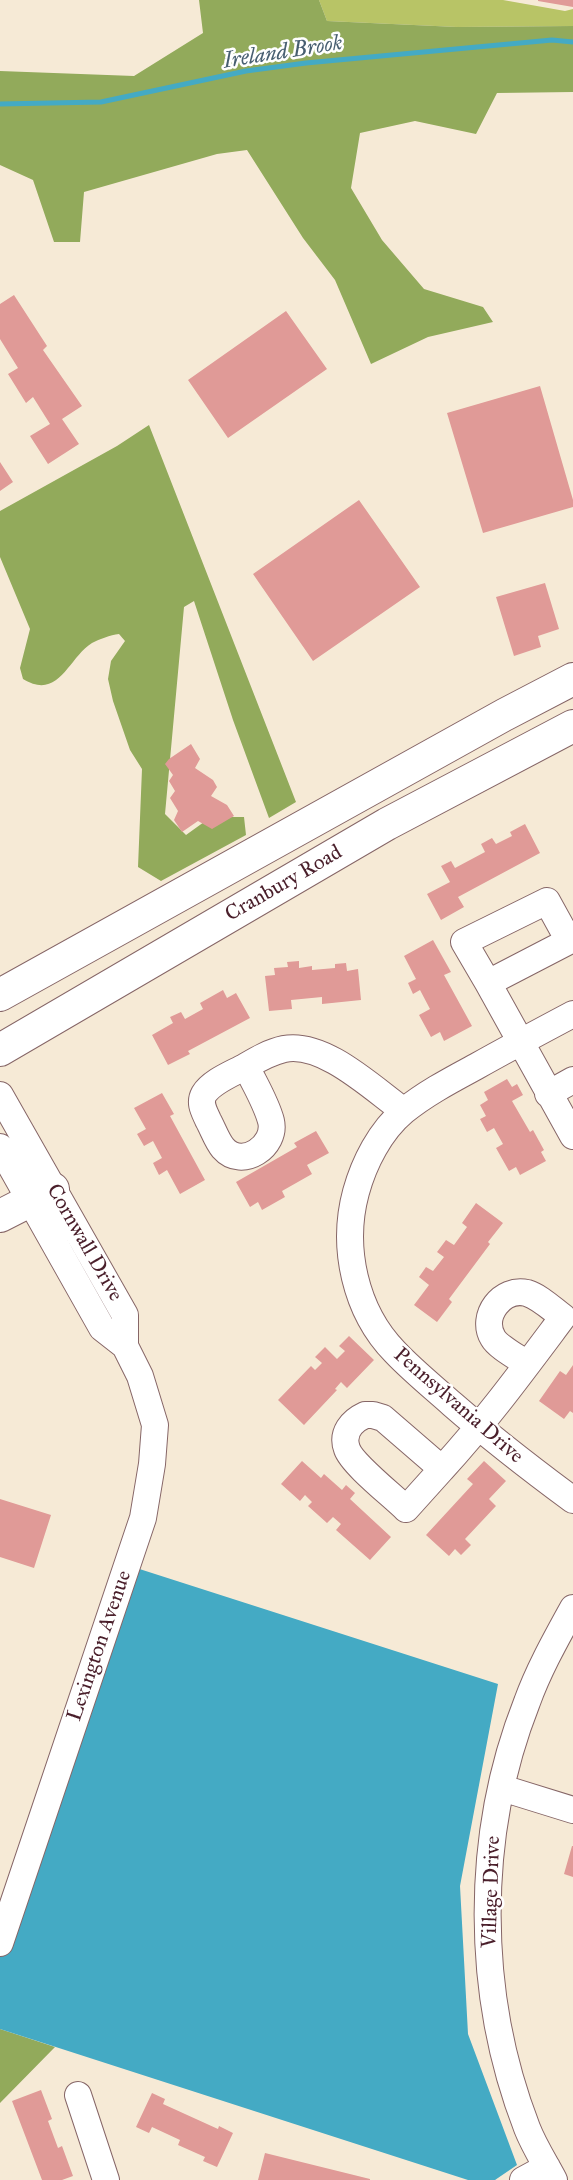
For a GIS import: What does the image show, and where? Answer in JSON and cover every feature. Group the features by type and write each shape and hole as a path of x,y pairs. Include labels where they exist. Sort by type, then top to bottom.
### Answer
{"main road":[{"name":"Cranbury Road","path":"0,995 494,720 573,679"},
{"name":"Cranbury Road","path":"0,1050 387,824 573,726"},
{"path":"0,1216 42,1195"}],"street":[{"path":"488,983 573,1136"},
{"name":"Pennsylvania Drive","path":"573,1014 455,1078 404,1111 373,1150 358,1183 352,1209 350,1236 354,1272 365,1306 383,1337 415,1371 501,1447 573,1500"},
{"path":"246,1066 284,1049 312,1050 332,1059 404,1111"},
{"path":"548,1094 573,1080"},
{"name":"Cornwall Drive","path":"0,1095 102,1328 125,1346"},
{"name":"Cornwall Drive","path":"0,1147 42,1195"},
{"path":"442,1469 479,1428 563,1317 535,1296 525,1293 506,1296 493,1309 490,1328 494,1340 527,1364"},
{"name":"Lexington Avenue","path":"0,1943 143,1518 152,1464 155,1425 140,1376 125,1346"},
{"name":"Village Drive","path":"551,2173 528,2129 508,2070 495,2009 488,1947 488,1885 495,1823 507,1762 526,1702 552,1645 573,1608"},
{"path":"502,1788 573,1810"},
{"path":"78,2095 106,2180"},
{"path":"523,2180 551,2173"}],"green space":[{"path":"199,0 319,0 327,21 457,27 573,26 573,92 497,93 476,134 415,121 360,133 351,188 382,240 424,289 483,307 493,322 428,337 371,364 335,280 303,238 247,150 217,154 84,192 80,242 54,242 33,180 0,165 0,71 134,76 203,33"},
{"path":"319,0 503,0 565,11 573,9 573,26 457,27 327,21"},
{"path":"149,425 296,802 269,818 233,720 194,601 184,607 165,814 186,835 211,817 244,817 246,835 161,881 138,867 142,769 130,750 108,679 111,661 125,641 119,634 92,643 62,675 46,685 35,684 23,679 20,668 30,629 0,557 0,511 117,446"},
{"path":"0,2029 55,2047 0,2103"}],"water":[{"path":"127,1565 498,1684 460,1886 468,2034 517,2165 495,2180 468,2180 0,2029 0,1943"}],"building":[{"path":"573,0 573,7 538,1"},
{"path":"14,295 47,346 43,350 82,406 62,419 79,444 48,464 30,436 50,424 33,397 26,403 8,374 18,368 0,339 0,304"},
{"path":"286,311 327,369 228,438 188,380"},
{"path":"540,386 573,500 573,507 483,533 447,413"},
{"path":"0,462 13,482 0,491"},
{"path":"359,500 420,587 313,661 253,574"},
{"path":"545,583 559,629 538,636 541,647 514,656 496,597"},
{"path":"191,744 200,759 195,768 213,780 217,787 211,796 227,805 234,816 212,829 198,821 182,832 174,820 178,811 170,798 175,791 169,781 173,775 165,764"},
{"path":"525,824 540,853 458,897 464,907 441,920 427,894 450,882 441,866 451,861 455,868 485,852 481,844 492,838 496,844 512,836 510,832"},
{"path":"433,940 451,972 444,975 472,1026 444,1041 440,1032 431,1037 419,1015 430,1009 420,990 413,994 408,983 416,979 404,956"},
{"path":"299,961 299,968 312,966 312,970 335,968 335,964 346,963 347,971 358,969 361,1000 322,1004 322,997 291,1000 292,1009 269,1011 265,976 275,975 274,968 288,967 287,962"},
{"path":"223,990 227,998 236,993 250,1018 188,1051 190,1054 168,1065 152,1035 173,1023 170,1017 181,1012 185,1019 203,1009 200,1003"},
{"path":"507,1079 512,1087 517,1084 523,1095 512,1101 530,1132 533,1130 544,1150 541,1152 546,1161 520,1175 516,1167 509,1171 496,1148 503,1144 494,1128 487,1132 480,1119 486,1116 480,1105 488,1100 484,1092"},
{"path":"162,1093 174,1114 170,1116 205,1180 180,1194 167,1170 159,1175 153,1163 162,1158 153,1141 144,1146 137,1134 146,1129 134,1108"},
{"path":"316,1131 329,1153 307,1165 312,1174 282,1191 285,1197 262,1210 258,1202 250,1207 236,1182 297,1147 294,1143"},
{"path":"476,1203 503,1223 449,1299 452,1302 437,1322 414,1305 429,1285 419,1277 426,1267 433,1271 444,1257 437,1252 446,1240 454,1245 467,1227 462,1223"},
{"path":"349,1336 374,1360 347,1388 341,1382 335,1389 337,1390 304,1425 278,1400 311,1366 315,1370 322,1363 315,1357 325,1347 337,1359 345,1351 339,1346"},
{"path":"573,1365 573,1413 570,1411 564,1419 539,1401 560,1371 566,1375"},
{"path":"302,1461 321,1478 324,1474 342,1490 346,1485 355,1493 350,1499 391,1537 370,1560 336,1530 341,1524 333,1517 327,1523 308,1506 312,1502 305,1495 300,1501 281,1484"},
{"path":"484,1461 506,1481 489,1499 496,1506 465,1539 471,1545 461,1555 455,1549 449,1556 426,1535 473,1484 467,1479"},
{"path":"0,1499 51,1515 34,1568 0,1557"},
{"path":"573,1846 573,1877 564,1874"},
{"path":"41,2090 52,2119 48,2121 58,2148 62,2146 73,2176 62,2180 42,2180 12,2101"},
{"path":"152,2093 165,2099 163,2104 218,2129 219,2126 233,2133 217,2167 203,2161 205,2157 178,2145 180,2140 152,2127 149,2133 136,2127"},
{"path":"265,2153 370,2179 370,2180 258,2180"}],"waterway":[{"name":"Ireland Brook","path":"0,104 101,102 246,71 306,63 552,40 573,42"}]}
